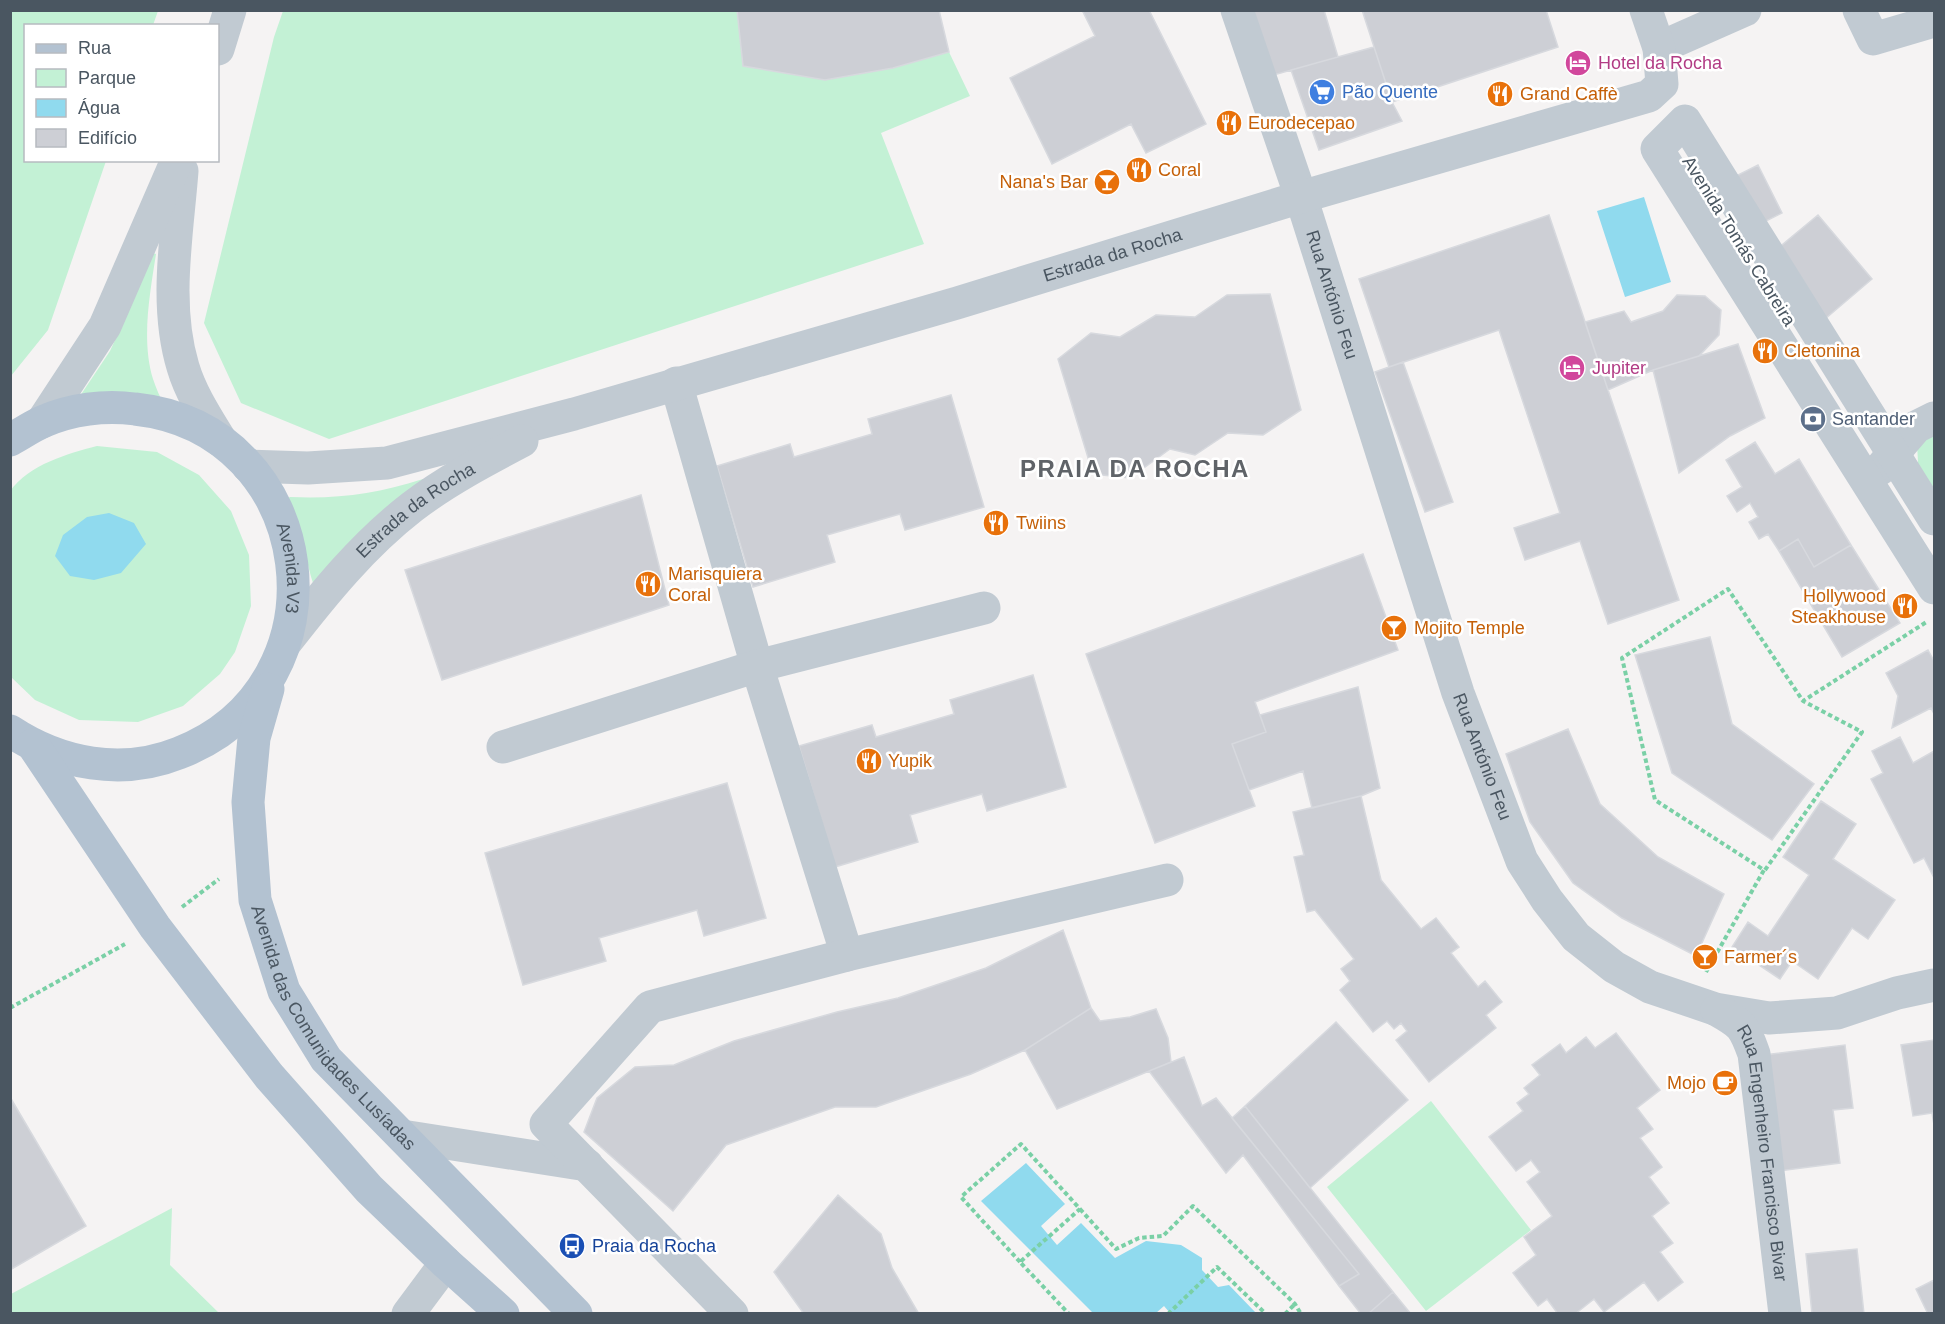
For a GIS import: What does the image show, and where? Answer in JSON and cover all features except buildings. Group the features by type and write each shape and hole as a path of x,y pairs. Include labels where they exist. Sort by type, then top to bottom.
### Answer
{"main road":[{"name":"Avenida V3","path":"10,441 42,422 78,411 115,407 153,411 188,422 221,441 248,466 271,496 286,531 294,567 294,605 286,642 271,676 251,704 227,728 198,746 166,758 133,765 99,765 65,758 16,734"},
{"name":"Avenida das Comunidades Lusíadas","path":"271,676 254,738 248,802 255,900 284,991 326,1059 576,1314"},
{"path":"16,734 155,927 269,1076 369,1189 503,1314"}],"street":[{"path":"219,46 230,10"},
{"name":"Rua António Feu","path":"1237,10 1301,197 1458,693 1522,861 1547,900 1576,937 1614,967 1650,987 1702,1005 1769,1018 1837,1013 1897,993 1935,985"},
{"path":"1646,10 1659,48 1662,84 1649,96"},
{"path":"1659,48 1744,10"},
{"path":"1859,10 1873,39 1935,21"},
{"name":"Estrada da Rocha","path":"248,466 308,468 387,463 574,414 957,303 1301,197 1649,96"},
{"name":"Avenida Tomás Cabreira","path":"1649,96 1887,461 1935,556"},
{"path":"1673,135 1657,149 1935,588"},
{"path":"42,422 105,326 176,162"},
{"path":"183,162 173,273 174,324 183,368 200,406 221,441"},
{"path":"676,383 757,666 847,955"},
{"name":"Estrada da Rocha","path":"286,642 370,543 412,507 474,466 574,414"},
{"path":"1935,418 1916,427 1887,461 1935,519"},
{"path":"503,747 757,666 984,608"},
{"path":"732,1314 546,1124 650,1007 847,955 1167,880"},
{"name":"Rua Engenheiro Francisco Bivar","path":"1702,1005 1740,1023 1754,1054 1785,1314"},
{"path":"402,1136 587,1165"},
{"path":"408,1314 446,1263"}],"path":[{"path":"1702,1005 1764,870 1862,732 1803,700 1728,589 1622,658 1656,800 1764,870"},
{"path":"1803,700 1935,617"},
{"path":"1069,1314 961,1197 1021,1144 1116,1249 1139,1238 1163,1236 1194,1206 1295,1304 1301,1314"},
{"path":"1020,1262 1080,1209"},
{"path":"1168,1313 1217,1267 1266,1314"},
{"path":"1285,1314 1295,1304"}],"green space":[{"path":"11,10 158,11 153,24 24,24 24,162 106,162 48,330 11,376"},
{"path":"283,11 737,11 743,66 825,80 893,68 949,52 970,96 881,133 924,244 329,439 241,403 204,323 274,37"},
{"path":"146,251 156,254 148,317 149,364 164,405 78,399 110,351 126,316"},
{"path":"1934,418 1934,519 1920,497 1916,427"},
{"path":"97,446 157,452 199,475 231,511 249,555 251,606 235,652 220,674 183,706 138,722 79,720 35,700 11,677 10,491 38,467"},
{"path":"423,479 429,480 313,583 299,531 284,500 290,497 358,494"},
{"path":"1431,1101 1531,1230 1426,1311 1327,1187"},
{"path":"172,1208 170,1265 219,1313 11,1313 11,1294"}],"water":[{"path":"1644,197 1671,282 1625,297 1597,211"},
{"path":"109,513 134,523 146,544 121,573 94,580 70,576 55,556 63,535 87,517"},
{"path":"1026,1163 1065,1204 1041,1226 1057,1245 1081,1223 1115,1258 1146,1241 1181,1245 1202,1258 1202,1270 1218,1287 1229,1285 1256,1313 1170,1313 1164,1306 1156,1313 1093,1313 981,1201"}],"place":[{"name":"Hotel da Rocha","path":"1578,63"},
{"name":"Pão Quente","path":"1322,92"},
{"name":"Grand Caffè","path":"1500,94"},
{"name":"Eurodecepao","path":"1229,123"},
{"name":"Coral","path":"1139,170"},
{"name":"Nana's Bar","path":"1107,182"},
{"name":"Cletonina","path":"1765,351"},
{"name":"Jupiter","path":"1572,368"},
{"name":"Santander","path":"1813,419"},
{"name":"Twiins","path":"996,523"},
{"name":"Marisquiera Coral","path":"648,584"},
{"name":"Hollywood Steakhouse","path":"1905,606"},
{"name":"Mojito Temple","path":"1394,628"},
{"name":"Yupik","path":"869,761"},
{"name":"Farmer´s","path":"1705,957"},
{"name":"Mojo","path":"1725,1083"},
{"name":"Praia da Rocha","path":"572,1246"}],"district":[{"name":"PRAIA DA ROCHA","path":"1135,468"}]}
